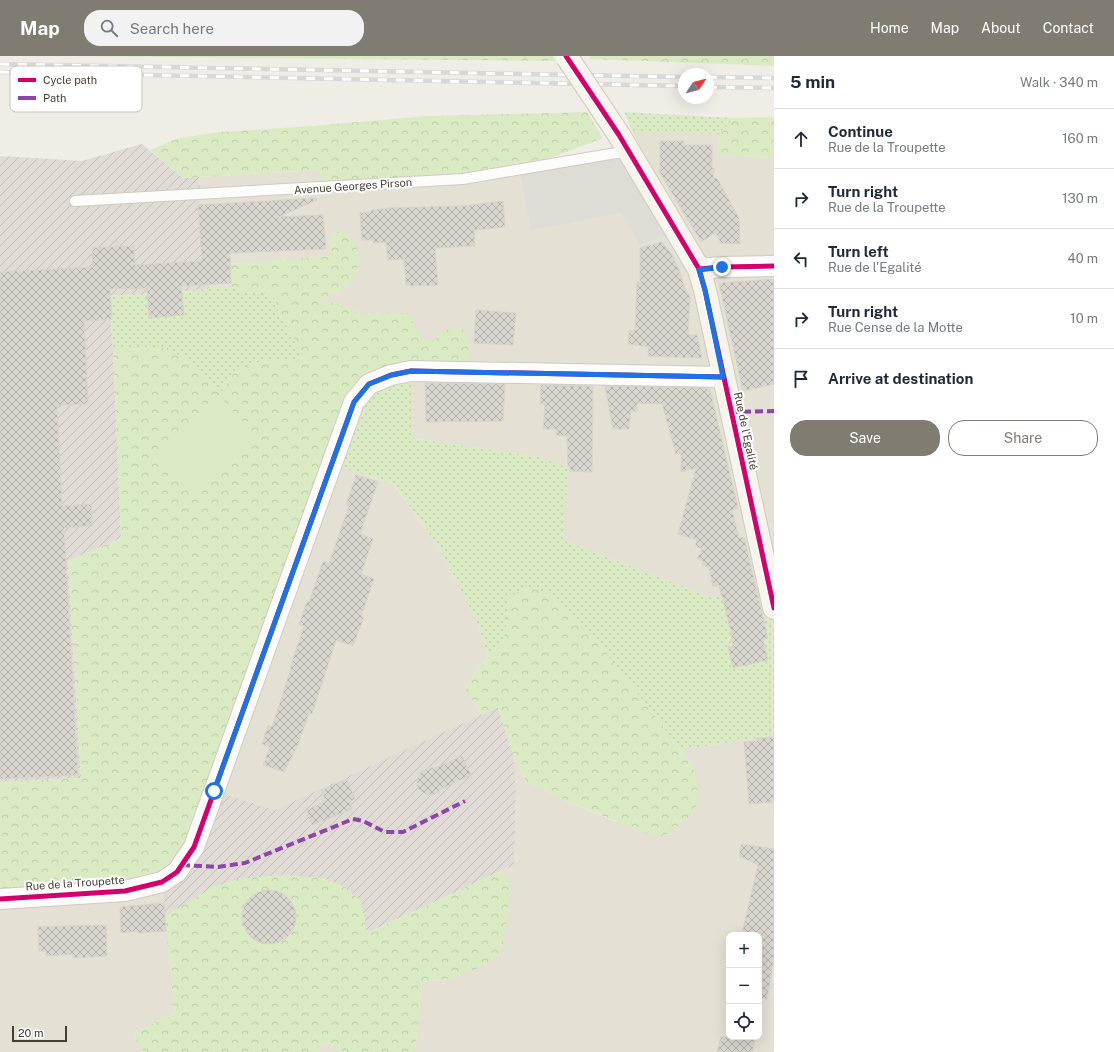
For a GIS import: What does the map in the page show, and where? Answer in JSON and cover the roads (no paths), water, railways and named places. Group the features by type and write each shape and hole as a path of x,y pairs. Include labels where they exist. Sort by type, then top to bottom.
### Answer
{"street":[{"name":"Rue de l'Egalité","path":"567,56 624,143 699,270 705,290 774,608"},
{"path":"699,270 722,267 774,266"},
{"name":"Rue de la Troupette","path":"0,899 125,891 162,882 178,872 194,848 354,402 369,384 392,375 411,371 723,377"}],"lane":[{"name":"Avenue Georges Pirson","path":"75,202 462,179 624,143"}],"railway":[{"path":"0,64 105,66"},
{"path":"142,67 678,77"},
{"path":"0,72 10,72"},
{"path":"142,75 678,86"},
{"path":"714,77 774,78"},
{"path":"714,87 774,88"}]}
